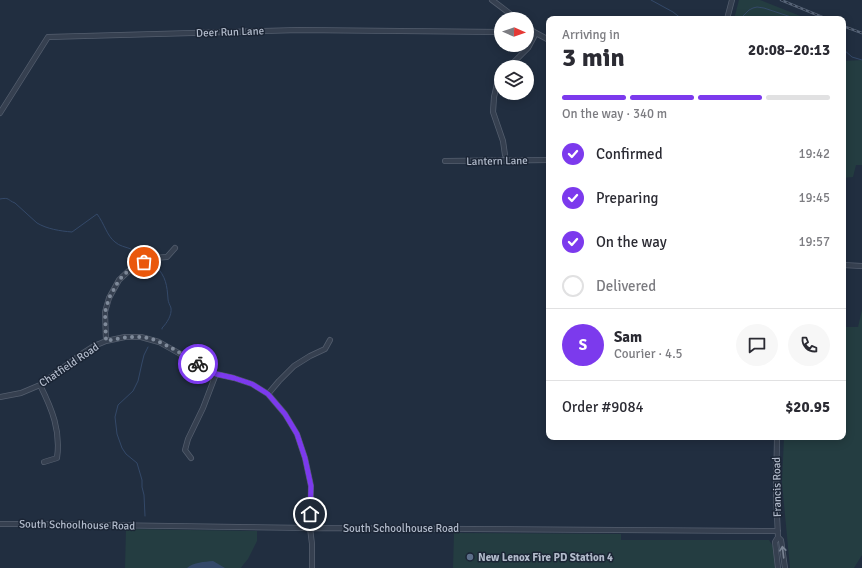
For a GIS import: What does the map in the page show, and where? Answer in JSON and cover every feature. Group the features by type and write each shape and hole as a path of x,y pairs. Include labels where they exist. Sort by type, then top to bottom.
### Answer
{"street":[{"path":"492,0 508,12"},
{"path":"728,16 732,0"},
{"name":"Deer Run Lane","path":"0,113 48,37 299,30 494,32"},
{"path":"516,60 528,48 535,32 546,38"},
{"path":"494,97 493,112 503,141 505,155"},
{"name":"Lantern Lane","path":"445,161 546,160"},
{"path":"106,341 105,312 109,298 119,280 135,264 153,258 167,257 175,248"},
{"path":"846,265 862,266"},
{"name":"Chatfield Road","path":"0,397 21,393 40,385 83,352 106,341 126,337 141,337 159,342 216,374 252,384 268,394 285,414 297,434 305,458 311,486 310,528 312,568"},
{"path":"268,394 294,366 325,349 330,340"},
{"path":"190,458 185,450 188,439 203,408 216,374"},
{"path":"40,385 48,401 58,434 57,458 44,462"},
{"name":"Francis Road","path":"777,440 776,488 778,534 775,542 778,568"},
{"name":"South Schoolhouse Road","path":"0,524 778,534"},
{"name":"Francis Road","path":"778,534 782,540 785,568"}],"green space":[{"path":"739,0 760,0 800,16 735,16"},
{"path":"862,60 862,165 856,165 853,177 846,178 846,61"},
{"path":"862,310 862,555 854,568 790,568 782,483 784,440 846,440 846,327 858,327"},
{"path":"126,529 257,531 257,541 248,559 241,568 125,568"},
{"path":"454,533 621,534 621,540 769,540 773,546 775,568 453,568"}],"water":[{"path":"213,561 225,568 187,568 196,563"}],"waterway":[{"path":"651,0 678,16"},
{"path":"743,16 749,10 757,7 788,16"},
{"path":"846,52 852,57 862,60"},
{"path":"0,199 7,199 15,203 37,223 49,228 63,231 72,232 97,214 112,239 118,244 131,249"},
{"path":"156,266 165,281 171,308 170,316 162,329"},
{"path":"145,516 142,480 137,463 126,454 122,448 117,434 115,417 118,405 133,391 138,381 144,355 148,347"}],"railway":[{"path":"781,0 820,16"},
{"path":"846,27 862,33"}],"way so far":[{"path":"144,262 135,264 119,280 109,298 105,312 106,341 126,337 141,337 159,342 198,364"}],"place":[{"name":"New Lenox Fire PD Station 4","path":"470,557"}],"route":[{"path":"198,364 216,374 252,384 268,394 285,414 297,434 305,458 311,486 310,514"}]}
